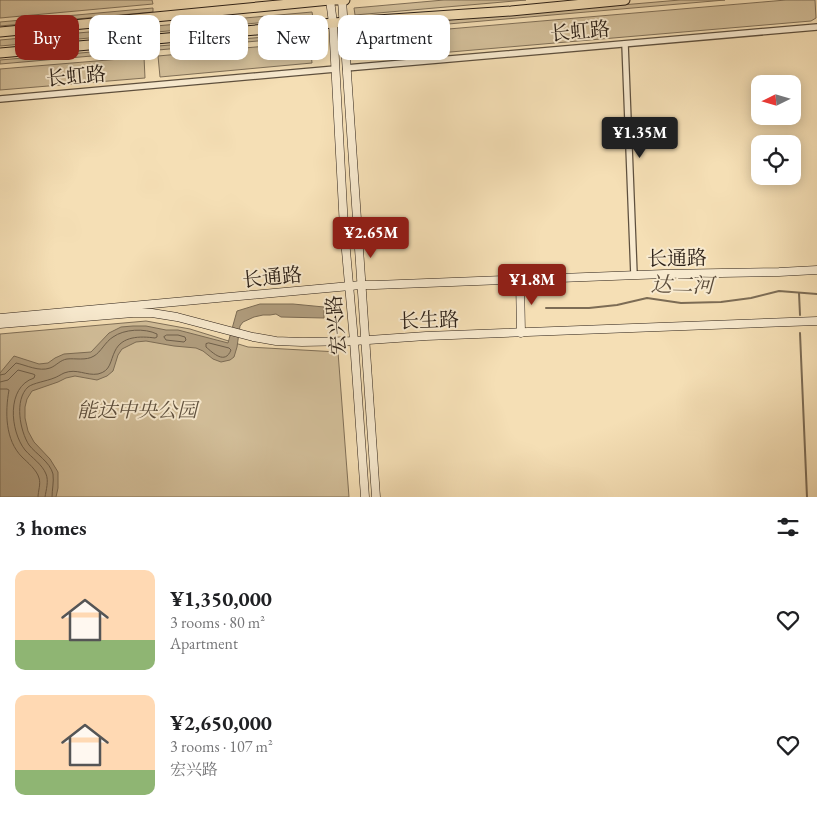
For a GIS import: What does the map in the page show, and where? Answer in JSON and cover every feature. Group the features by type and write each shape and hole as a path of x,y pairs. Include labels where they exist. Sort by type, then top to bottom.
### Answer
{"main road":[{"path":"0,32 343,0"},
{"path":"450,15 625,0"},
{"path":"0,53 338,23"}],"street":[{"name":"宏兴路","path":"330,0 333,23 344,228 365,497"},
{"name":"宏兴路","path":"343,0 343,15"},
{"name":"长虹路","path":"346,68 817,27"},
{"path":"625,44 634,275"},
{"name":"宏兴路","path":"345,60 376,497"},
{"name":"长虹路","path":"0,99 335,69"},
{"name":"长通路","path":"0,318 361,285 817,270"},
{"path":"520,280 521,333"},
{"name":"长生路","path":"0,324 152,313 177,317 230,332 276,341 302,342 817,321"}],"green space":[{"path":"0,0 152,0 153,4 15,15 15,17 0,18"},
{"path":"444,0 526,0 355,15 354,8"},
{"path":"680,0 725,0 450,24 450,20"},
{"path":"786,0 815,0 816,18 811,21 450,52 450,29"},
{"path":"153,8 153,12 89,15 89,18 79,19 79,15 76,15"},
{"path":"312,12 312,15 279,15"},
{"path":"258,17 258,23 248,24 248,18"},
{"path":"15,21 15,25 0,26 0,22"},
{"path":"170,25 170,31 160,32 160,26"},
{"path":"89,32 89,38 79,39 79,33"},
{"path":"248,38 258,38 258,41 248,42"},
{"path":"15,39 15,45 0,46 0,40"},
{"path":"170,45 170,49 160,50 160,46"},
{"path":"258,47 258,60 312,60 312,63 160,77 158,60 160,60 160,56 170,55 170,60 248,60 248,48"},
{"path":"89,52 89,56 79,57 79,53"},
{"path":"15,59 46,60 0,64 0,60"},
{"path":"108,60 144,60 145,78 0,90 0,69"},
{"name":"能达中央公园","path":"146,321 190,329 248,347 338,352 349,497 0,497 0,334"}],"water":[{"path":"260,304 293,304 324,307 324,318 281,317 276,314 254,317 243,322 240,326 234,357 221,362 196,348 146,341 136,342 122,349 113,371 107,376 97,380 75,376 32,391 27,399 25,418 28,431 34,442 50,459 58,472 56,497 0,497 0,373 14,356 39,364 48,363 64,354 91,352 109,333 121,327 133,326 178,330 228,343 237,311"}],"waterway":[{"name":"达二河","path":"546,308 589,308 617,305 647,298 681,303 721,302 751,298 779,291 817,294"},
{"path":"799,293 800,315"},
{"path":"800,333 807,497"}]}
